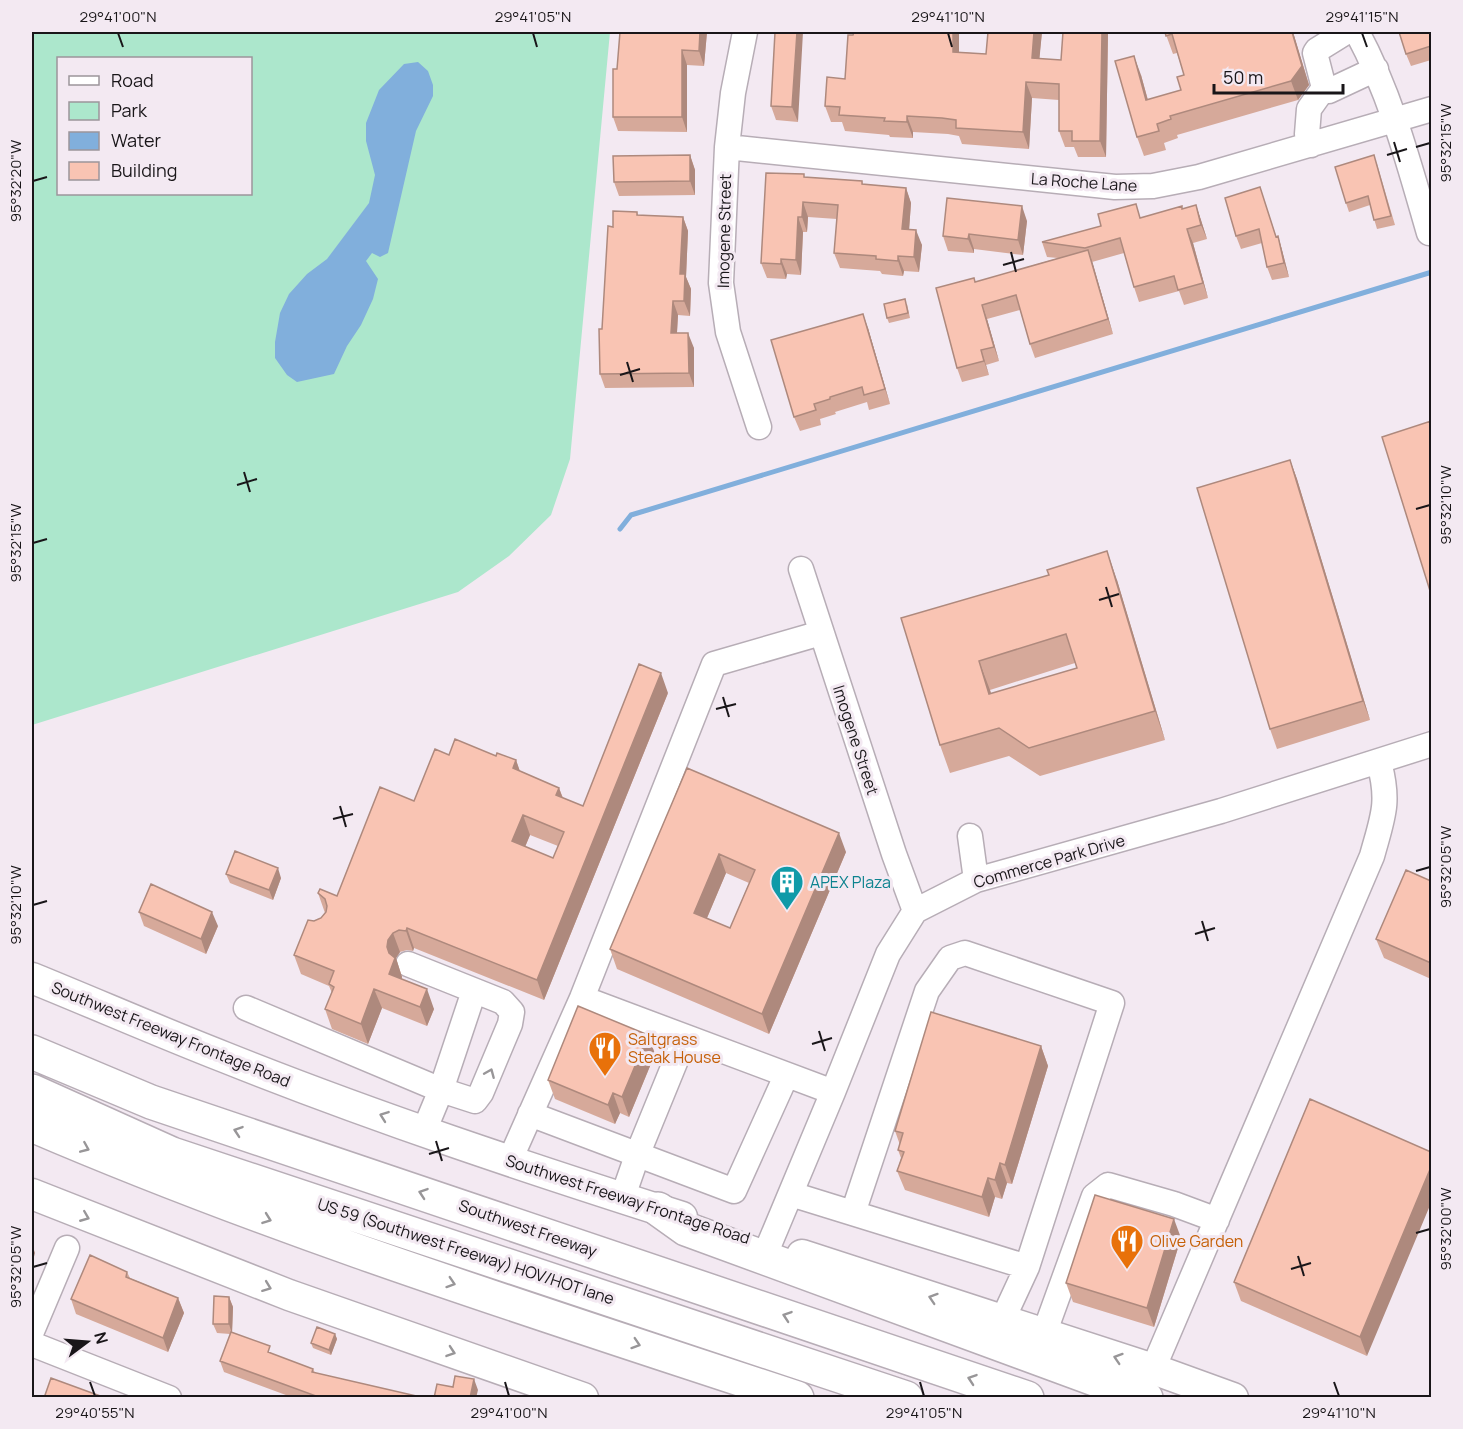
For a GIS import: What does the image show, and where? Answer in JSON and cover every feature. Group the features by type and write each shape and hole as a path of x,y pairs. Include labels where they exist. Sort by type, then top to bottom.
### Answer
{"highway":[{"name":"Southwest Freeway","path":"32,1052 151,1102 1027,1398"},
{"name":"US 59 (Southwest Freeway) HOV/HOT lane","path":"32,1091 172,1154 906,1398"},
{"path":"32,1125 150,1175 328,1242 797,1398"},
{"path":"658,1209 686,1229 1150,1383"}],"main road":[{"name":"Southwest Freeway Frontage Road","path":"32,978 225,1058 424,1131 622,1199 1044,1334 1150,1383 1233,1398"},
{"path":"32,1194 289,1295 583,1398"}],"street":[{"name":"Imogene Street","path":"745,32 732,93 727,147 721,283 729,332 759,427"},
{"path":"1346,32 1315,53 1324,88 1329,91 1376,69"},
{"path":"1357,32 1376,69 1396,120 1429,233"},
{"path":"1311,145 1307,134 1309,109 1324,88"},
{"name":"La Roche Lane","path":"727,147 1115,187 1153,186 1199,177 1431,109"},
{"name":"Imogene Street","path":"801,569 894,854 915,911"},
{"path":"510,1160 582,998 714,664 821,633"},
{"name":"Commerce Park Drive","path":"915,911 976,880 1221,811 1431,744"},
{"path":"1150,1383 1372,856 1386,807 1385,784 1379,762"},
{"path":"970,836 976,880"},
{"path":"769,1245 888,954 915,911"},
{"path":"853,1213 927,991 950,958 965,953 1112,1003 1027,1267 1002,1321"},
{"path":"246,1008 447,1093 475,1101 481,1093 510,1024 512,1012 503,1002 408,964"},
{"path":"424,1131 447,1093 474,991"},
{"path":"582,998 833,1092"},
{"path":"622,1199 638,1153 685,1038"},
{"path":"530,1114 734,1191 786,1076"},
{"path":"1044,1334 1094,1196 1108,1185 1174,1204 1217,1220"},
{"path":"791,1194 1027,1267"},
{"path":"32,1331 67,1248"},
{"path":"32,1344 169,1398"}],"green space":[{"path":"32,32 610,32 570,459 551,515 509,556 458,592 32,725"}],"water":[{"path":"418,62 428,71 433,85 433,96 416,131 388,253 380,257 372,253 366,261 378,279 373,299 334,374 297,382 287,375 275,358 280,313 289,294 307,274 327,259 369,203 375,175 366,141 366,123 379,90 404,64"}],"building":[{"path":"620,32 700,32 699,51 682,50 682,117 613,117 613,69 617,69"},
{"path":"775,32 797,32 792,107 771,106"},
{"path":"854,32 953,32 953,52 986,54 988,32 1034,32 1032,58 1061,60 1063,32 1102,32 1100,141 1072,141 1072,131 1059,131 1059,84 1026,82 1023,132 956,128 956,120 942,118 907,116 907,122 839,115 840,107 825,106 827,77 845,79 848,35 853,35"},
{"path":"1165,32 1292,32 1302,66 1291,81 1170,116 1171,119 1157,124 1159,131 1137,137 1115,61 1134,56 1146,100 1181,90 1177,77 1184,75 1172,34 1166,36"},
{"path":"1399,32 1431,32 1431,46 1406,54"},
{"path":"690,155 690,181 614,182 613,156"},
{"path":"1374,155 1391,216 1374,220 1368,196 1346,203 1335,167"},
{"path":"766,173 804,174 804,177 862,181 862,184 906,188 902,229 916,230 914,257 898,256 898,261 876,259 876,256 834,253 838,205 803,202 802,217 798,217 796,260 781,259 781,264 761,263"},
{"path":"1260,187 1276,237 1278,236 1284,263 1267,267 1259,229 1236,236 1225,198"},
{"path":"947,198 1022,206 1018,240 969,234 968,239 943,236"},
{"path":"1136,204 1140,218 1182,206 1182,209 1196,205 1201,225 1187,229 1203,283 1178,290 1174,276 1134,287 1120,238 1085,248 1042,242 1101,226 1098,214"},
{"path":"613,211 637,212 637,215 683,217 680,274 685,274 684,301 673,301 671,333 688,333 689,373 600,374 599,329 602,329 608,226 613,227"},
{"path":"1088,250 1108,319 1030,344 1016,295 982,305 994,347 981,350 984,361 957,368 936,288 974,278 975,282"},
{"path":"905,299 908,313 887,318 884,304"},
{"path":"863,314 885,389 864,395 862,387 814,404 816,410 794,417 771,340"},
{"path":"1431,421 1431,594 1382,437"},
{"path":"1290,460 1363,701 1270,729 1197,488"},
{"path":"1107,551 1155,711 1029,748 999,728 940,745 901,618 1049,575 1047,570","holes":["1066,634 1077,668 989,694 979,661"]},
{"path":"639,664 661,673 537,980 407,928 406,931 399,930 393,933 388,940 389,953 395,958 389,974 427,989 420,1007 374,989 361,1024 325,1009 334,987 329,984 334,971 294,955 308,920 314,921 321,918 326,912 325,899 318,893 320,889 337,896 380,787 414,801 435,749 449,755 455,739 496,756 497,753 516,760 513,768 559,788 556,795 583,806","holes":["523,815 564,832 553,858 512,841"]},
{"name":"APEX Plaza","path":"687,768 839,833 762,1014 610,949","holes":["719,854 755,870 730,928 694,913"]},
{"path":"235,851 278,868 269,890 226,874"},
{"path":"1406,870 1431,881 1431,963 1376,939"},
{"path":"151,884 212,912 201,939 139,912"},
{"name":"Saltgrass Steak House","path":"578,1006 648,1035 622,1097 613,1093 608,1105 548,1080"},
{"path":"931,1012 1041,1046 1005,1165 1000,1163 995,1180 988,1178 982,1197 897,1171 904,1152 898,1150 903,1133 895,1131"},
{"path":"1310,1099 1431,1152 1431,1167 1360,1337 1234,1282"},
{"name":"Olive Garden","path":"1095,1195 1174,1219 1147,1308 1066,1283"},
{"path":"90,1255 127,1272 126,1277 178,1298 163,1338 71,1299"},
{"path":"214,1296 229,1297 229,1324 213,1324"},
{"path":"317,1327 335,1334 329,1350 311,1343"},
{"path":"231,1332 270,1346 268,1352 313,1369 312,1372 425,1398 316,1398 316,1396 220,1361"},
{"path":"455,1376 474,1379 470,1398 434,1398 437,1384 453,1387"},
{"path":"51,1378 103,1397 44,1398"}],"waterway":[{"path":"620,529 631,515 1432,272"}],"place":[{"name":"APEX Plaza","path":"787,911"},
{"name":"Saltgrass Steak House","path":"605,1077"},
{"name":"Olive Garden","path":"1127,1270"}]}
